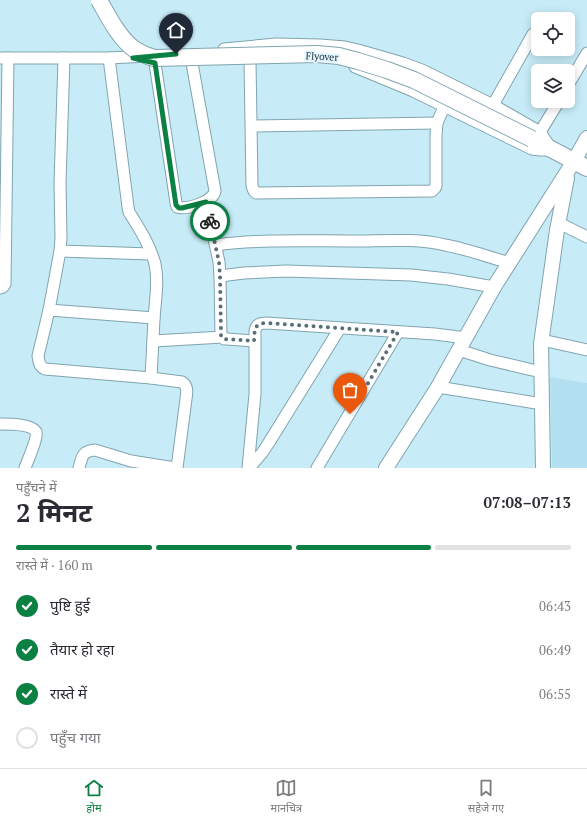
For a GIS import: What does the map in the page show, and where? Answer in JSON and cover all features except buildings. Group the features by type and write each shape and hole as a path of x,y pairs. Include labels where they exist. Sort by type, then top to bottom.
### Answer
{"main road":[{"name":"Flyover","path":"99,0 107,15 124,38 134,49 145,55 154,58 317,54 339,56 387,70 414,80 536,136 552,150 576,167"}],"street":[{"path":"493,105 531,38"},
{"path":"0,288 5,284 4,58 133,58 276,44 345,47 413,66 493,105 536,136 554,108"},
{"path":"575,73 587,53"},
{"path":"64,58 60,183 60,251 49,310 38,356 40,365 45,369 182,382 187,388 176,468 131,461 95,450 89,450 84,454 79,468"},
{"path":"108,58 129,212 144,238 155,264 157,300 154,318 151,378"},
{"path":"133,58 155,63 313,59 341,63 355,67 413,91 532,150 552,150"},
{"path":"250,61 252,186 256,193 432,191 436,186 436,136 438,123 444,106"},
{"path":"155,63 176,205 179,208 206,202 214,197 215,191 192,63"},
{"path":"252,126 438,123"},
{"path":"543,468 542,340 559,222 576,167 587,138"},
{"path":"386,468 438,387 494,287 576,167"},
{"path":"206,202 219,262 222,338"},
{"path":"559,222 587,237"},
{"path":"216,245 236,242 275,240 417,241 445,244 510,263"},
{"path":"60,251 151,254"},
{"path":"220,276 286,271 390,274 448,278 494,287"},
{"path":"49,310 154,318"},
{"path":"249,468 255,394 254,341 256,326 261,323 435,334 462,344 490,360 542,372"},
{"path":"249,468 268,444 340,328"},
{"path":"317,468 398,332"},
{"path":"153,341 222,338 254,341"},
{"path":"542,340 587,348"},
{"path":"438,387 542,404"},
{"path":"0,424 26,426 32,428 36,432 25,468"}],"shaded area":[{"path":"550,377 587,383 587,468 552,468"}],"way so far":[{"path":"210,221 219,262 222,338 254,341 256,326 258,324 266,323 398,332 350,414"}],"route":[{"path":"176,54 133,58 155,63 176,205 179,208 182,208 206,202 210,221"}]}
